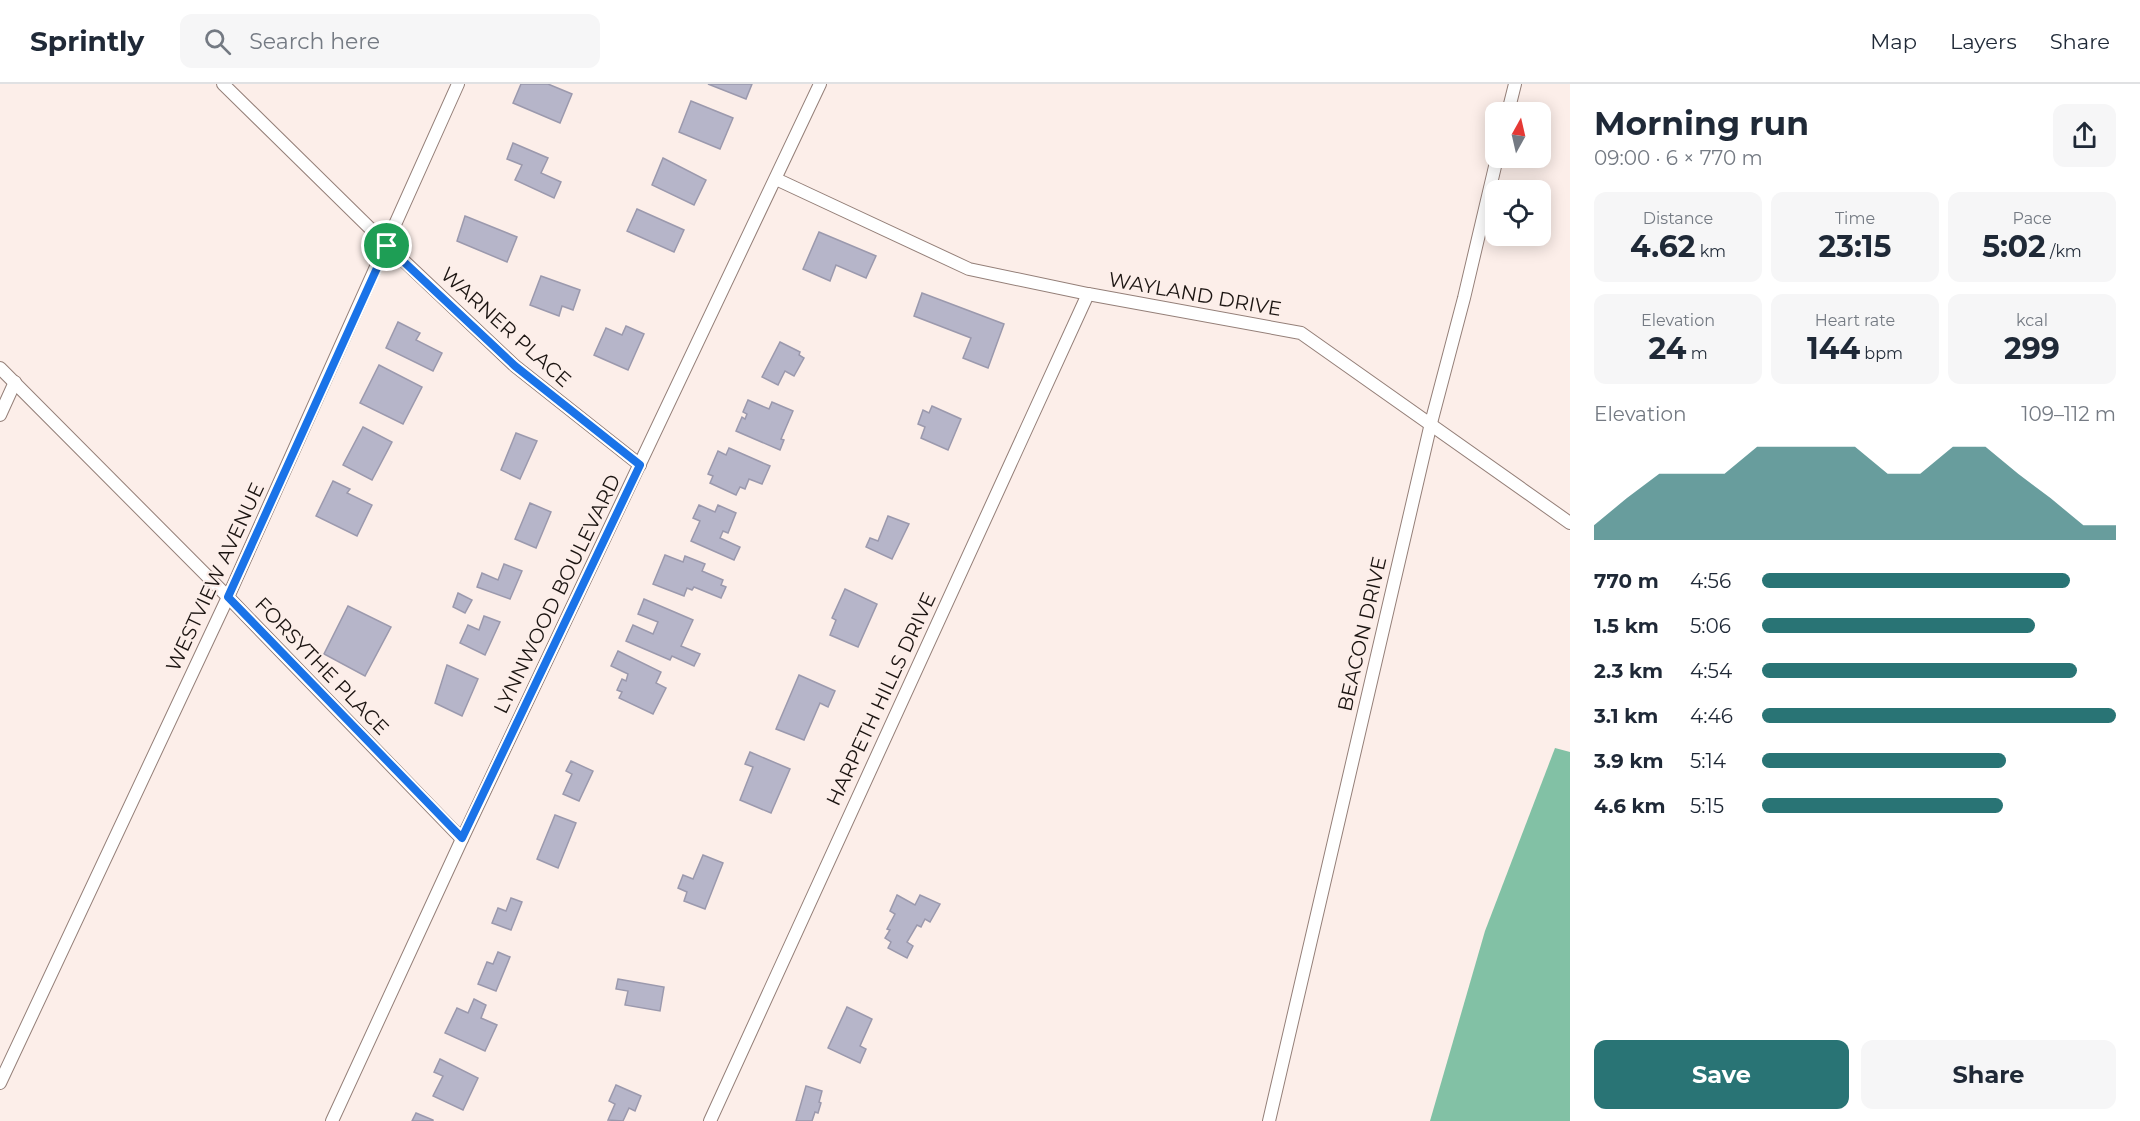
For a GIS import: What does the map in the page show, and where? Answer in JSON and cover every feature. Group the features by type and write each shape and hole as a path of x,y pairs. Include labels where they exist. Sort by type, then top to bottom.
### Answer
{"street":[{"name":"WARNER PLACE","path":"223,84 387,246 515,366 640,465"},
{"name":"WESTVIEW AVENUE","path":"0,1083 228,597 458,84"},
{"name":"LYNNWOOD BOULEVARD","path":"332,1121 462,838 820,84"},
{"path":"1510,102 1515,84"},
{"name":"BEACON DRIVE","path":"1269,1121 1431,423 1495,168"},
{"name":"WAYLAND DRIVE","path":"776,179 969,269 1088,294 1301,333 1570,523"},
{"name":"HARPETH HILLS DRIVE","path":"710,1121 1088,294"},
{"name":"FORSYTHE PLACE","path":"0,368 228,597 462,838"},
{"path":"0,415 15,382"}],"green space":[{"path":"1555,748 1570,752 1570,1121 1430,1121 1485,931"}],"building":[{"path":"521,84 548,84 572,94 560,123 513,103"},
{"path":"708,84 752,84 746,99"},
{"path":"691,101 733,118 720,149 679,132"},
{"path":"513,143 548,158 541,173 561,182 554,198 515,180 522,165 507,159"},
{"path":"663,158 706,180 694,205 652,185"},
{"path":"637,209 684,230 674,252 627,231"},
{"path":"465,216 517,237 507,262 457,241"},
{"path":"819,232 876,256 866,278 836,265 830,281 803,269"},
{"path":"541,276 580,290 573,310 562,306 559,316 530,305"},
{"path":"922,293 1004,324 988,368 963,358 971,338 914,316"},
{"path":"398,322 420,333 416,340 442,353 433,371 386,348"},
{"path":"626,326 644,334 628,370 594,355 606,328 622,335"},
{"path":"780,342 800,352 799,355 804,358 794,376 785,371 778,385 762,377"},
{"path":"379,365 422,387 403,424 360,403"},
{"path":"748,400 769,409 772,402 793,411 781,439 784,440 780,450 736,431 742,417 745,419 747,414 743,412"},
{"path":"932,406 961,419 948,450 921,438 925,427 918,424 923,410 929,413"},
{"path":"363,427 392,442 372,480 343,465"},
{"path":"516,433 537,441 520,479 501,470"},
{"path":"729,448 770,466 762,484 749,479 745,489 740,487 736,495 710,483 713,476 708,474 718,451 726,455"},
{"path":"333,481 350,489 347,493 372,505 357,536 316,516"},
{"path":"530,503 551,512 536,548 515,539"},
{"path":"699,505 715,512 718,505 736,513 728,533 723,531 720,538 740,547 734,560 691,541 700,521 693,518"},
{"path":"888,516 909,524 892,559 866,547 870,538 878,541"},
{"path":"665,555 683,562 685,556 705,564 702,571 723,580 721,585 726,587 721,598 694,587 692,590 687,588 684,596 653,584"},
{"path":"504,564 522,571 510,599 477,587 482,573 498,580"},
{"path":"845,589 877,604 858,647 830,635 836,620 832,618"},
{"path":"458,593 472,600 465,613 453,607"},
{"path":"644,599 693,620 681,646 700,654 694,666 672,656 670,660 626,641 633,625 653,634 658,622 638,614"},
{"path":"348,606 391,627 365,676 324,654"},
{"path":"484,616 500,622 485,655 460,643 468,625 479,630"},
{"path":"618,651 661,672 656,683 666,688 653,714 619,698 622,692 617,690 622,679 626,681 628,674 611,666"},
{"path":"447,665 478,679 462,716 435,703"},
{"path":"799,675 835,691 828,707 820,703 804,740 776,729"},
{"path":"750,752 790,769 771,813 740,800 753,767 745,764"},
{"path":"571,761 593,771 579,801 563,794 572,774 566,771"},
{"path":"555,815 576,823 558,868 537,859"},
{"path":"703,855 723,863 705,909 684,901 687,892 678,888 683,875 693,879"},
{"path":"897,895 915,905 920,895 940,904 930,922 925,919 921,927 917,925 907,942 913,946 907,958 888,948 891,942 885,938 895,914 890,911"},
{"path":"511,898 522,902 511,930 492,923 498,908 506,911"},
{"path":"498,952 510,957 496,991 478,984 487,962 493,964"},
{"path":"618,979 664,987 660,1011 625,1005 628,991 616,989"},
{"path":"474,999 486,1005 481,1018 497,1025 485,1051 445,1033 457,1008 468,1013"},
{"path":"847,1007 872,1019 860,1046 866,1049 860,1063 828,1048"},
{"path":"440,1059 478,1078 463,1110 433,1096 443,1076 434,1072"},
{"path":"616,1085 641,1096 635,1111 629,1108 623,1121 608,1120 615,1104 609,1101"},
{"path":"806,1086 822,1091 819,1102 821,1103 812,1121 796,1121"},
{"path":"416,1113 433,1120 433,1121 412,1121"}],"route":[{"path":"387,246 515,366 640,465 462,838 228,597 387,246"}]}
